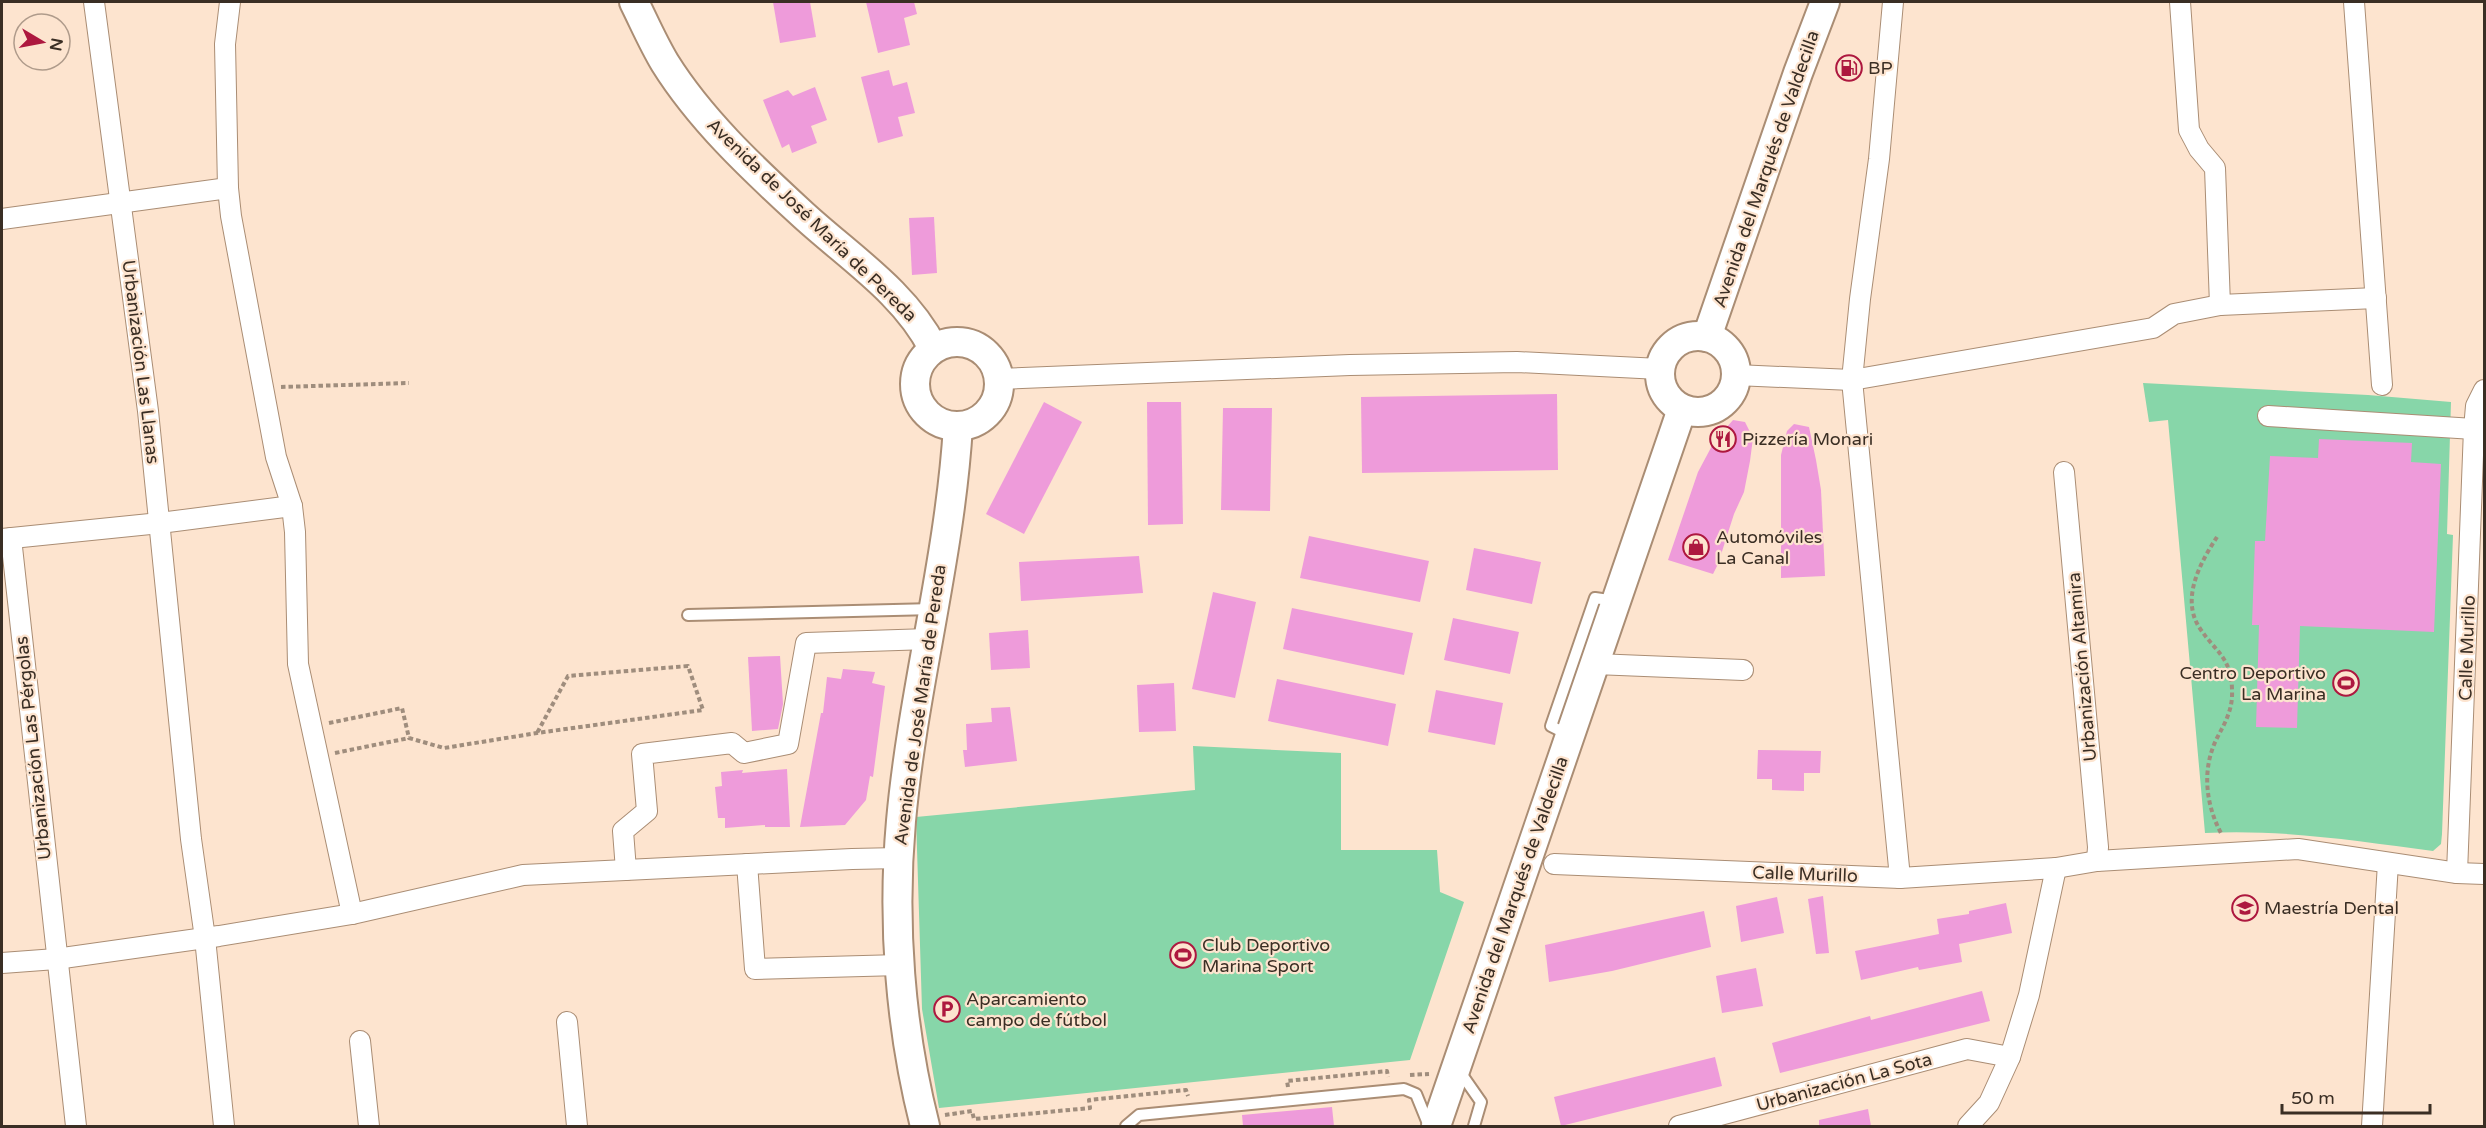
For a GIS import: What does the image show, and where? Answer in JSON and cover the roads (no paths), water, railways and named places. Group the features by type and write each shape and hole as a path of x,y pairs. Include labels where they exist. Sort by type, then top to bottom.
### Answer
{"street":[{"name":"Urbanización Las Llanas","path":"94,2 148,411 160,523"},
{"path":"230,2 225,44 228,188 231,216 276,457 292,506 295,532 298,664 352,914"},
{"name":"Avenida de José María de Pereda","path":"634,2 665,64 696,106 800,212 895,296 925,332 933,348"},
{"name":"Avenida del Marqués de Valdecilla","path":"1707,337 1798,73 1825,2"},
{"path":"1893,2 1879,159 1860,299 1852,380 1900,878"},
{"path":"2180,2 2189,130 2199,149 2215,168 2220,305"},
{"path":"2354,2 2382,386"},
{"path":"2,219 228,188"},
{"path":"1736,375 1852,380 2153,328 2174,314 2220,305 2376,298"},
{"path":"1694,336 1707,337 1719,342 1734,362 1736,375 1734,388 1728,399 1707,412 1695,413 1682,410 1672,403 1660,381 1660,369 1664,357 1671,347 1682,340 1694,336"},
{"path":"961,341 975,345 991,359 999,379 999,393 993,407 984,417 972,424 958,426 944,424 932,418 922,408 916,396 914,382 917,369 933,348 946,342 961,341"},
{"path":"999,379 1350,365 1516,362 1660,369"},
{"name":"Calle Murillo","path":"2457,873 2476,406 2484,390"},
{"name":"Avenida del Marqués de Valdecilla","path":"1436,1126 1682,410"},
{"path":"2268,416 2475,429"},
{"name":"Avenida de José María de Pereda","path":"925,1126 907,1049 900,965 898,858 908,765 934,609 956,458 958,426"},
{"name":"Urbanización Altamira","path":"2064,472 2098,847 2097,861"},
{"name":"Urbanización Las Pérgolas","path":"76,1126 6,538 160,523 292,506"},
{"path":"160,523 191,839 205,938 224,1126"},
{"path":"626,870 623,831 647,811 642,754 732,743 744,753 788,744 806,643 929,639"},
{"path":"1595,664 1743,670"},
{"name":"Calle Murillo","path":"1554,864 1900,878 2056,868 2097,861 2298,849 2457,873 2484,874"},
{"path":"2,963 56,959 352,914 523,875 898,858"},
{"path":"2372,1126 2388,863"},
{"path":"747,864 755,969 900,965"},
{"path":"1986,1126 1989,1103 2010,1057 2029,995 2056,868"},
{"path":"567,1022 578,1126"},
{"path":"360,1041 369,1126"},
{"name":"Urbanización La Sota","path":"1679,1126 1967,1049 2010,1057"},
{"path":"1968,1126 1989,1103"}],"lane":[{"path":"1570,736 1551,726 1554,715 1595,598 1616,601"},
{"path":"688,615 934,609"},
{"path":"1456,1066 1481,1102 1474,1126"},
{"path":"1126,1126 1139,1115 1404,1089 1416,1094 1429,1126"}],"place":[{"name":"BP","path":"1849,68"},
{"name":"Pizzería Monari","path":"1723,439"},
{"name":"Automóviles La Canal","path":"1696,547"},
{"name":"Centro Deportivo La Marina","path":"2346,683"},
{"name":"Maestría Dental","path":"2245,908"},
{"name":"Club Deportivo Marina Sport","path":"1183,955"},
{"name":"Aparcamiento campo de fútbol","path":"947,1009"}]}
